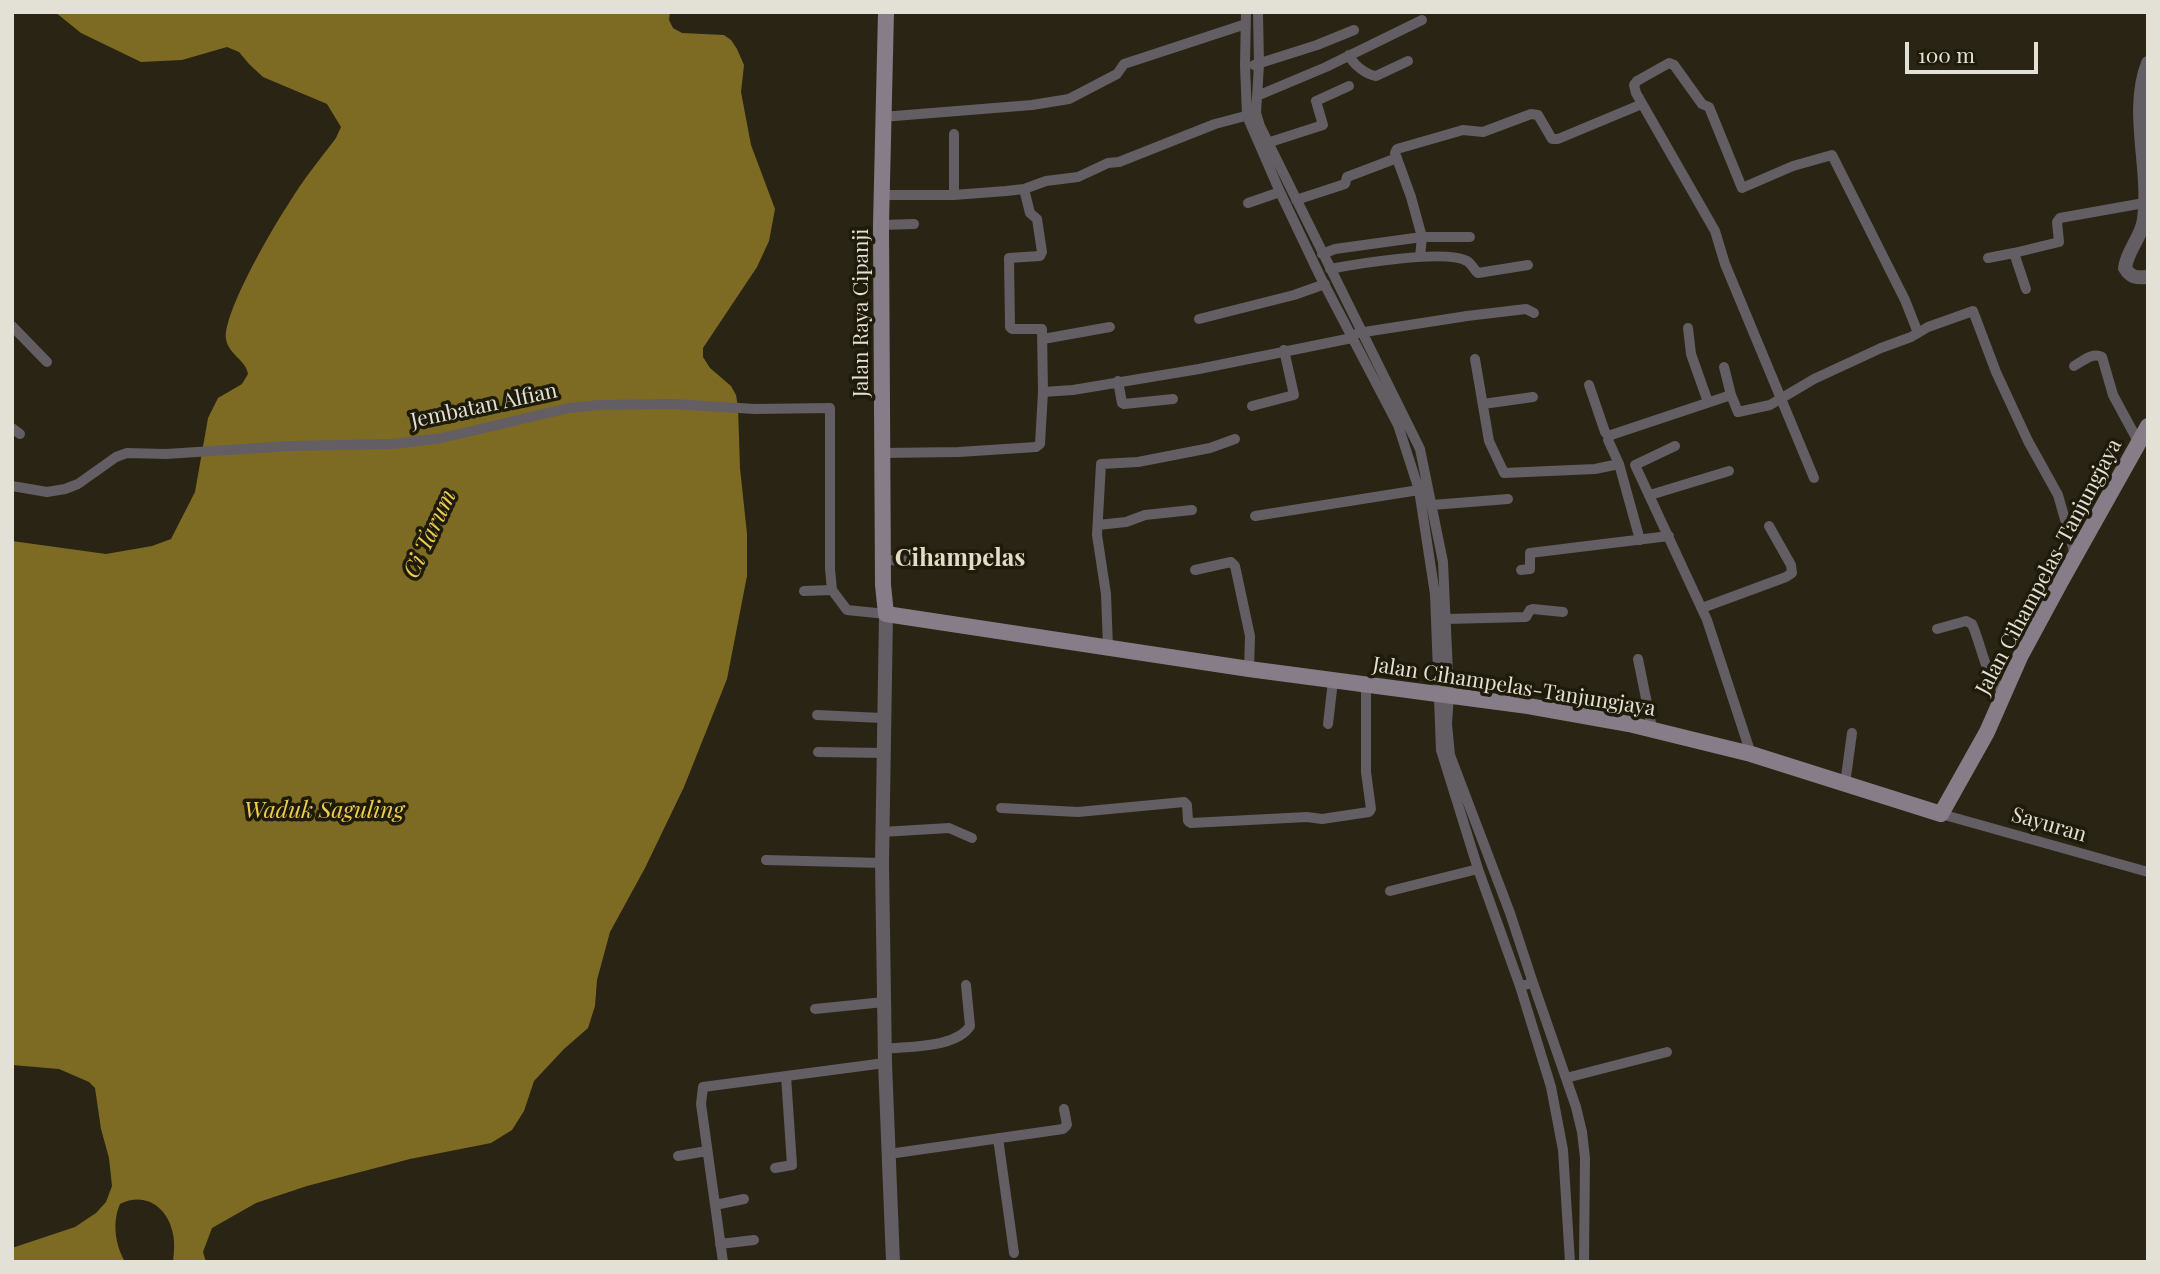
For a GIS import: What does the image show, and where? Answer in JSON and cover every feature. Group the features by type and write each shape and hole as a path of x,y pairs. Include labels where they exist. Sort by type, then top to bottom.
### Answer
{"main road":[{"name":"Jalan Raya Cipanji","path":"886,12 881,195 883,560 886,614"},
{"name":"Jalan Cihampelas-Tanjungjaya","path":"886,614 1249,669 1575,713 1652,728 1751,754 1941,814 1971,763 2060,583 2148,426"}],"street":[{"path":"1258,12 1259,65 1257,96 1252,115 1330,269 1356,334 1414,451 1432,505 1437,562 1437,619 1450,755 1527,985 1576,1107 1585,1158 1584,1262"},
{"path":"883,117 1069,99 1118,74 1124,65 1246,18 1245,65 1252,115 1280,192 1325,284 1356,334"},
{"path":"1257,96 1326,67 1422,20"},
{"path":"1245,65 1259,65 1354,30"},
{"path":"1317,45 1326,67"},
{"path":"1349,55 1352,62 1371,76 1408,61"},
{"path":"1814,478 1725,264 1715,231 1642,104 1634,85 1637,81 1669,63 1674,65 1702,104 1709,107 1742,188 1793,166 1832,155 1905,300 1918,333"},
{"path":"2148,63 2141,108 2143,225 2129,253 2125,268 2129,275 2137,278 2148,277"},
{"path":"1267,144 1323,125 1316,101 1349,86"},
{"path":"1420,257 1422,237 1396,158 1397,149 1463,130 1483,132 1531,114 1538,116 1552,139 1558,139 1642,104"},
{"path":"881,195 954,195 1024,188 1046,181 1078,177 1108,163 1119,162 1215,124 1252,115"},
{"path":"954,134 954,195"},
{"path":"1296,200 1345,184 1347,177 1396,158"},
{"path":"883,453 1038,447 1041,443 1041,328 1010,327 1009,258 1040,256 1042,253 1037,219 1030,213 1024,188"},
{"path":"1248,203 1280,192"},
{"path":"1988,258 2059,242 2057,222 2062,216 2144,204"},
{"path":"881,225 914,224"},
{"path":"1322,254 1335,249 1422,237 1470,237"},
{"path":"2014,253 2026,289"},
{"path":"1330,269 1420,257 1463,260 1471,264 1478,274 1528,265"},
{"path":"1199,319 1294,296 1325,284"},
{"path":"1043,392 1073,390 1199,369 1356,334 1527,309 1534,313"},
{"path":"1724,367 1738,412 1770,405 1814,379 1968,312 1975,313 1996,372 2028,441 2058,495 2076,558"},
{"path":"12,326 47,362"},
{"path":"1043,339 1110,327"},
{"path":"1688,328 1691,354 1708,402"},
{"path":"1252,406 1294,395 1284,350"},
{"path":"2074,366 2095,355 2102,357 2113,395 2139,443"},
{"path":"1475,359 1492,452 1504,473 1595,468 1619,464"},
{"path":"1118,381 1124,404 1173,398"},
{"path":"1589,385 1619,464 1640,540"},
{"path":"1609,437 1731,394"},
{"path":"1483,404 1533,397"},
{"name":"Jembatan Alfian","path":"12,486 47,492 65,489 78,484 122,454 393,444 442,438 569,408 600,405 830,408 832,590"},
{"path":"1108,647 1107,594 1097,535 1101,464 1138,462 1210,448 1235,439"},
{"path":"1675,446 1634,464 1702,608 1751,754"},
{"path":"1414,451 1419,490 1437,562 1447,618 1441,750 1478,869 1498,902"},
{"path":"1650,495 1729,471"},
{"path":"1255,516 1419,490"},
{"path":"1432,505 1508,499"},
{"path":"1098,525 1126,522 1144,515 1192,510"},
{"path":"1702,608 1792,573 1791,565 1769,526"},
{"path":"1521,570 1530,569 1530,553 1669,536"},
{"path":"883,560 921,561"},
{"path":"1195,570 1231,562 1235,566 1249,627 1249,669"},
{"path":"804,591 832,590 847,610 886,614 882,718 882,863 885,1056 893,1262"},
{"path":"1447,618 1526,617 1533,609 1563,612"},
{"path":"1937,629 1966,621 1972,624 1986,670 2004,694"},
{"path":"1638,659 1652,728"},
{"path":"1328,724 1333,681"},
{"path":"1001,808 1078,812 1184,802 1191,824 1307,817 1322,819 1369,812 1366,685"},
{"path":"817,715 882,718"},
{"path":"1844,784 1852,733"},
{"path":"818,752 883,753"},
{"name":"Sayuran","path":"1941,814 2148,872"},
{"path":"882,832 949,828 972,838"},
{"path":"766,860 882,863"},
{"path":"1390,891 1478,869"},
{"path":"723,1262 707,1151 701,1096 703,1087 786,1076 948,1042 964,1035 970,1026 965,985"},
{"path":"1527,985 1563,1150 1570,1262"},
{"path":"815,1009 884,1002"},
{"path":"1566,1078 1667,1052"},
{"path":"775,1168 792,1165 786,1076"},
{"path":"889,1154 1065,1128 1067,1125 1064,1109"},
{"path":"998,1138 1014,1253"},
{"path":"678,1156 707,1151"},
{"path":"715,1205 744,1199"},
{"path":"720,1244 754,1240"}],"water":[{"name":"Waduk Saguling","path":"55,12 670,12 669,20 673,28 682,33 724,35 737,49 744,65 741,92 751,145 775,209 769,241 757,267 703,348 703,357 710,368 731,386 738,407 740,468 747,534 747,576 727,679 684,787 610,932 588,1028 534,1081 524,1111 512,1130 491,1143 410,1159 307,1186 256,1203 212,1228 203,1252 206,1262 173,1262 174,1237 166,1216 154,1204 138,1199 120,1204 116,1218 119,1248 125,1262 12,1262 12,1248 75,1227 96,1213 106,1202 112,1186 95,1088 89,1082 59,1069 12,1065 12,541 106,554 152,546 171,539 195,492 208,418 218,398 242,384 248,374 227,344 227,327 232,310 272,231 341,127 327,104 263,77 239,52 227,47 182,60 141,62 81,33"}],"district":[{"name":"Cihampelas","path":"960,559"}],"water label":[{"name":"Ci Tarum","path":"430,534"}]}
